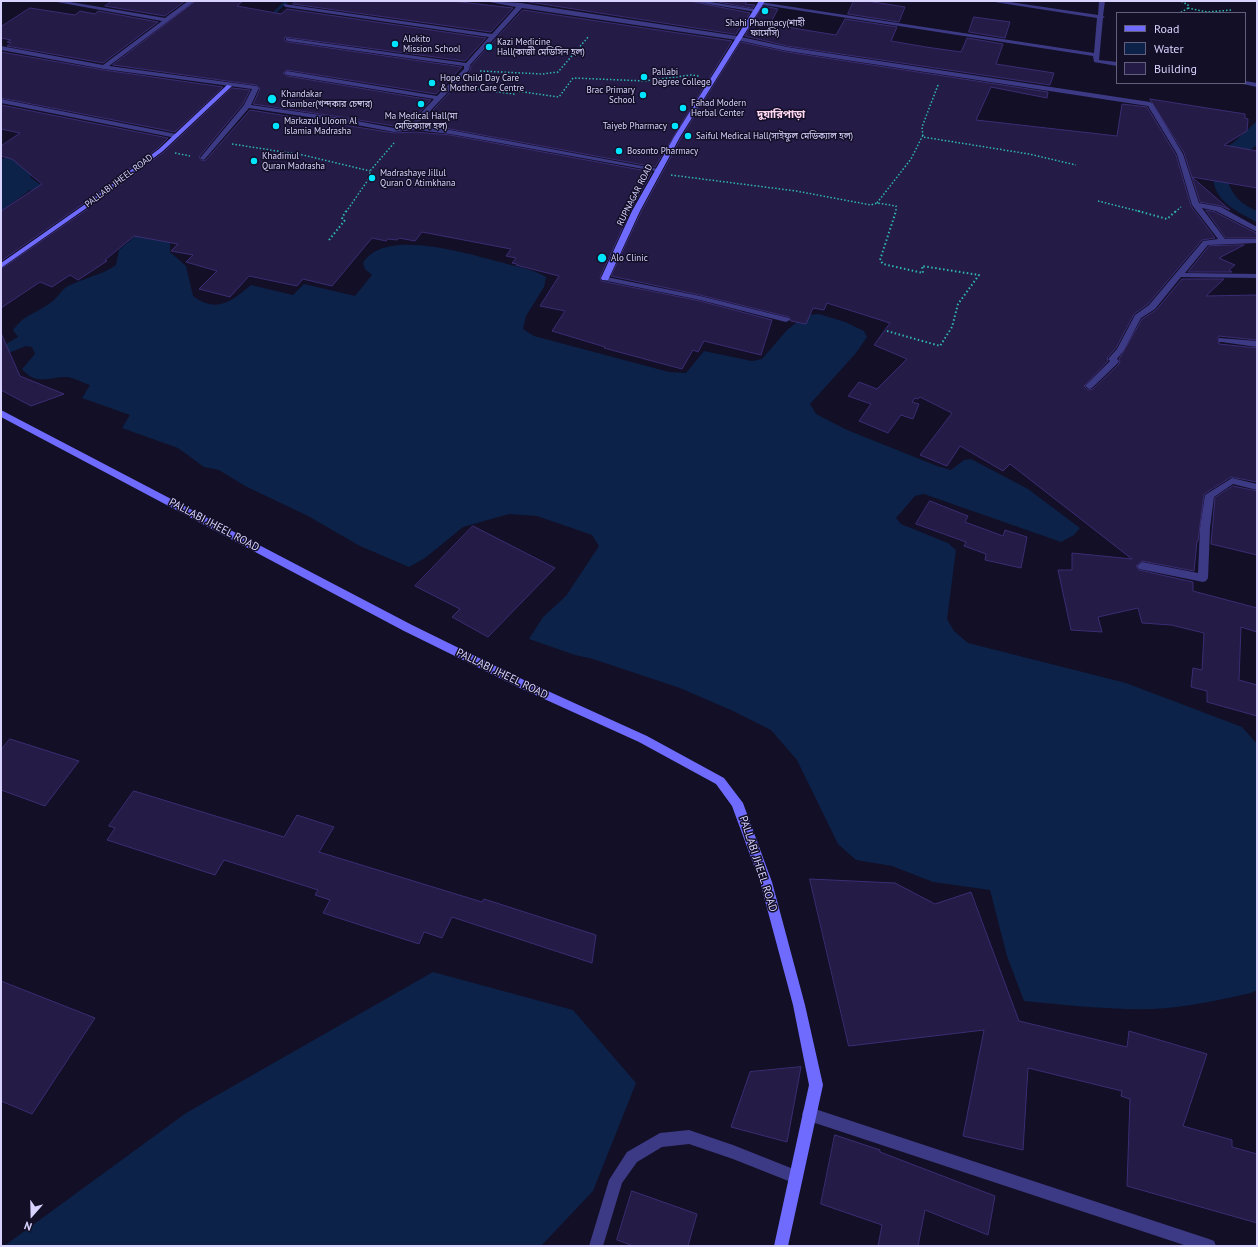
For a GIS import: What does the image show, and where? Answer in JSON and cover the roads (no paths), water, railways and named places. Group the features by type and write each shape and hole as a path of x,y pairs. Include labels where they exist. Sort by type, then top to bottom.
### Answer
{"street":[{"path":"54,1 166,20"},
{"path":"104,67 192,1"},
{"path":"487,1 737,38 762,44 1150,104 1180,154 1196,204 1223,241"},
{"path":"693,1 756,10"},
{"path":"991,1 1102,17"},
{"path":"1102,1 1102,17 1096,61 1116,64"},
{"path":"761,2 1096,55"},
{"name":"RUPNAGAR ROAD","path":"761,2 737,38 657,172 636,211 605,278 700,298 786,320"},
{"path":"286,5 493,36"},
{"path":"408,130 440,98 449,85 467,67 520,5"},
{"path":"288,39 467,67"},
{"path":"1,48 104,67 228,86 256,88 247,106 203,158"},
{"path":"287,73 440,98"},
{"path":"1246,83 1257,85"},
{"name":"PALLABI JHEEL ROAD","path":"1,266 86,206 161,150 228,86"},
{"path":"1,101 176,136"},
{"path":"247,106 341,120 394,130 422,129 450,132 657,172"},
{"path":"1196,204 1218,209 1257,230"},
{"path":"1089,386 1115,361 1112,359 1120,350 1138,317 1152,307 1206,243 1223,241 1257,241"},
{"path":"1180,274 1257,276"},
{"path":"1222,340 1257,344"},
{"name":"PALLABI JHEEL ROAD","path":"1,413 408,628 524,685 643,739 720,781 737,803 766,882 799,1005 816,1085 810,1114"},
{"path":"1142,566 1203,578 1206,528 1210,495 1232,481 1257,487"},
{"path":"781,1246 810,1114 1209,1246"},
{"path":"596,1246 616,1180 632,1157 660,1140 689,1137 733,1152 796,1177"}],"water":[{"path":"1257,121 1256,146 1241,156 1226,177 1237,198 1245,205 1257,211 1257,222 1241,214 1221,198 1216,191 1213,173 1219,152 1233,143"},
{"path":"12,156 34,173 30,177 41,185 40,190 30,190 1,211 1,159"},
{"path":"141,231 170,240 170,252 186,266 193,296 210,304 217,305 231,300 251,285 293,295 304,284 355,296 372,275 365,269 363,263 374,252 389,247 407,245 448,249 523,268 546,277 544,287 526,316 523,329 534,336 669,372 686,373 704,351 752,361 762,359 787,330 806,315 819,314 845,322 864,331 867,337 856,353 810,404 816,414 847,430 937,466 951,470 964,460 971,459 1028,489 1080,528 1074,535 1061,542 924,494 915,496 896,518 901,524 948,543 956,550 947,619 954,631 968,643 1126,683 1242,727 1257,744 1257,990 1251,993 1202,1003 1152,1009 1072,1006 1024,1001 1007,956 990,890 933,882 892,866 856,860 838,844 797,760 771,730 733,711 680,688 529,639 543,617 566,596 599,546 592,535 537,516 509,514 463,527 425,558 409,567 360,546 308,516 245,486 219,470 204,467 178,448 122,428 130,415 82,398 90,385 69,377 37,379 27,374 22,369 35,354 32,347 26,346 6,354 1,347 18,337 13,330 26,317 45,307 68,286 116,265 119,250"},
{"path":"433,972 573,1010 636,1083 593,1191 541,1246 4,1246 186,1113"}],"waterway":[{"path":"270,20 276,11 287,1"}],"place":[{"name":"Shahi Pharmacy(শাহী ফার্মেসি)","path":"765,11"},
{"name":"Alokito Mission School","path":"395,44"},
{"name":"Kazi Medicine Hall(কাজী মেডিসিন হল)","path":"489,47"},
{"name":"Pallabi Degree College","path":"644,77"},
{"name":"Hope Child Day Care & Mother Care Centre","path":"432,83"},
{"name":"Brac Primary School","path":"643,95"},
{"name":"Khandakar Chamber(খন্দকার চেম্বার)","path":"272,99"},
{"name":"Ma Medical Hall(মা মেডিক্যাল হল)","path":"421,104"},
{"name":"Fahad Modern Herbal Center","path":"683,108"},
{"name":"Markazul Uloom Al Islamia Madrasha","path":"276,126"},
{"name":"Taiyeb Pharmacy","path":"675,126"},
{"name":"Saiful Medical Hall(সাইফুল মেডিক্যাল হল)","path":"688,136"},
{"name":"Bosonto Pharmacy","path":"619,151"},
{"name":"Khadimul Quran Madrasha","path":"254,161"},
{"name":"Madrashaye Jillul Quran O Atimkhana","path":"372,178"},
{"name":"Alo Clinic","path":"602,258"}],"district":[{"name":"দুয়ারিপাড়া","path":"781,115"}]}
